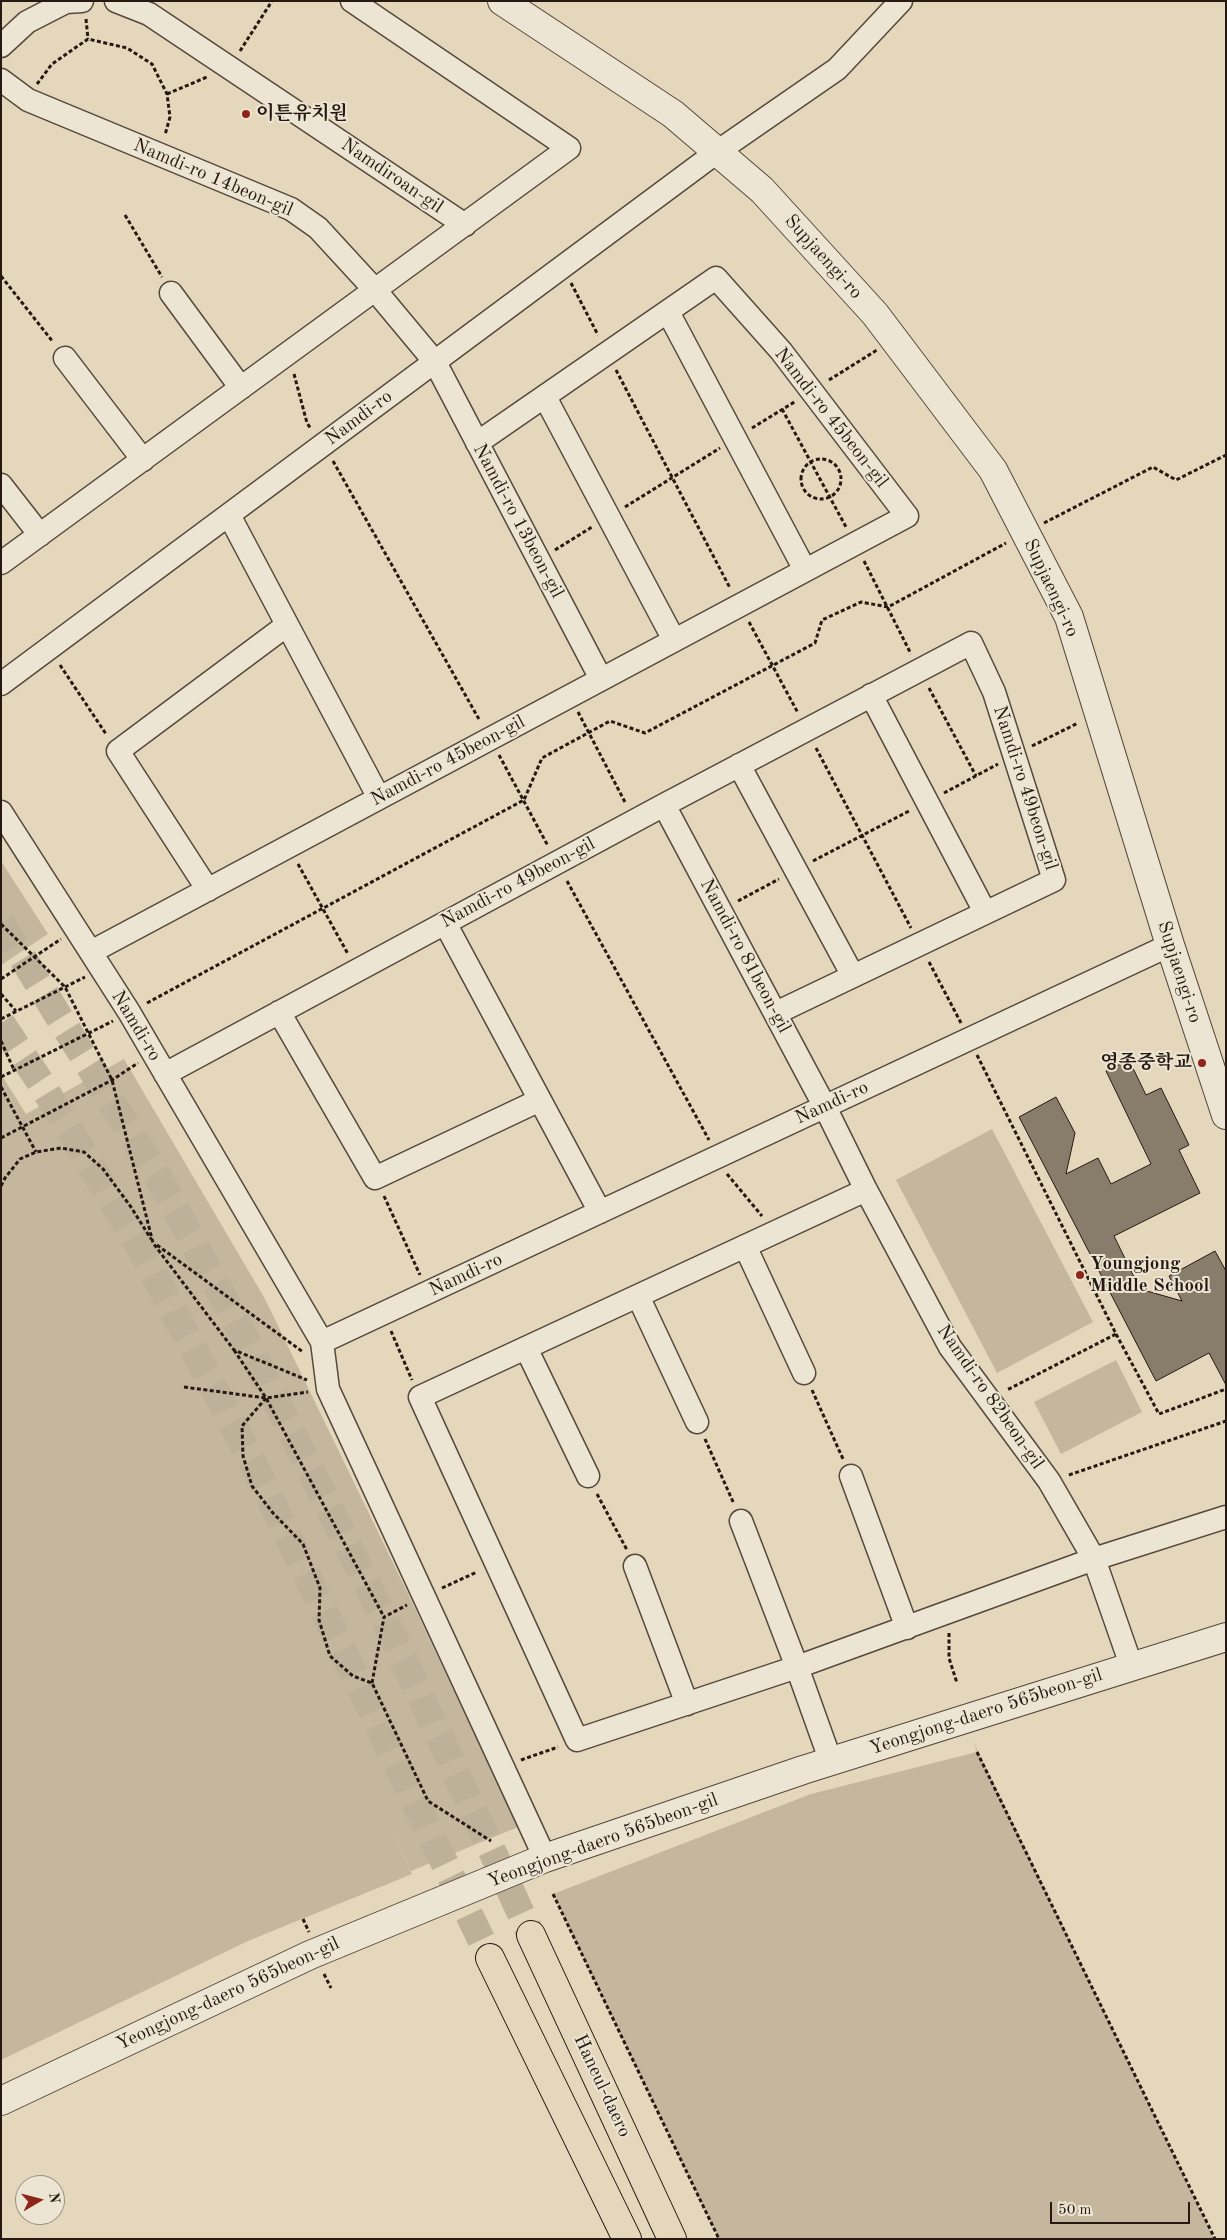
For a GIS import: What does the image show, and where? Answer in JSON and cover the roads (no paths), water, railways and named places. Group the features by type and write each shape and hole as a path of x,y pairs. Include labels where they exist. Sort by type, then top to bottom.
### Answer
{"highway":[{"name":"Haneul-daero","path":"531,1934 672,2239"},
{"path":"490,1958 627,2239"}],"street":[{"path":"1,46 27,22 66,2 82,1"},
{"name":"Namdiroan-gil","path":"116,1 150,14 464,225"},
{"name":"Namdiroan-gil","path":"1,563 569,148 352,1"},
{"name":"Supjaengi-ro","path":"502,1 673,114 762,190 875,314 993,470 1069,617 1170,945 1226,1115"},
{"path":"716,152 837,69 901,1"},
{"name":"Namdi-ro 14beon-gil","path":"1,80 28,100 291,209 318,228 376,290 434,362"},
{"name":"Namdi-ro","path":"1,684 716,152"},
{"name":"Namdi-ro 45beon-gil","path":"96,960 208,890 288,846 907,516 781,350 716,278 477,443"},
{"path":"171,293 241,388"},
{"path":"668,312 805,570"},
{"path":"65,358 143,460"},
{"name":"Namdi-ro 13beon-gil","path":"434,362 601,679"},
{"path":"545,397 674,640"},
{"path":"1,485 40,535"},
{"path":"229,515 379,798"},
{"path":"208,890 118,751 287,625"},
{"name":"Namdi-ro 49beon-gil","path":"165,1074 634,820 971,643 994,692 1054,880 985,912"},
{"path":"776,1013 985,912 871,695"},
{"path":"739,765 852,976"},
{"name":"Namdi-ro 81beon-gil","path":"664,804 825,1107"},
{"name":"Namdi-ro","path":"1,812 129,1012 322,1342 1170,945"},
{"path":"445,923 600,1212"},
{"path":"279,1012 375,1178 540,1100"},
{"name":"Namdi-ro 82beon-gil","path":"825,1107 866,1190 950,1347 1049,1481 1094,1559 1131,1665"},
{"path":"866,1190 420,1397 577,1740 798,1667 1094,1559 1226,1517"},
{"path":"745,1246 804,1373"},
{"path":"638,1296 697,1422"},
{"path":"322,1342 327,1378 545,1858"},
{"path":"526,1348 588,1476"},
{"path":"851,1476 907,1628"},
{"path":"741,1521 798,1667 831,1762"},
{"path":"636,1566 687,1704"},
{"name":"Yeongjong-daero 565beon-gil","path":"1,2101 310,1955 545,1858 831,1762 1131,1665 1226,1637"}],"tunnel":[{"path":"1,923 158,1177 243,1334 394,1639 531,1935"},
{"path":"1,1023 41,1083 141,1249 252,1461 490,1958"}],"place":[{"name":"이튼유치원","path":"246,114"},
{"name":"영종중학교","path":"1202,1063"},
{"name":"Youngjong Middle School","path":"1080,1275"}]}
